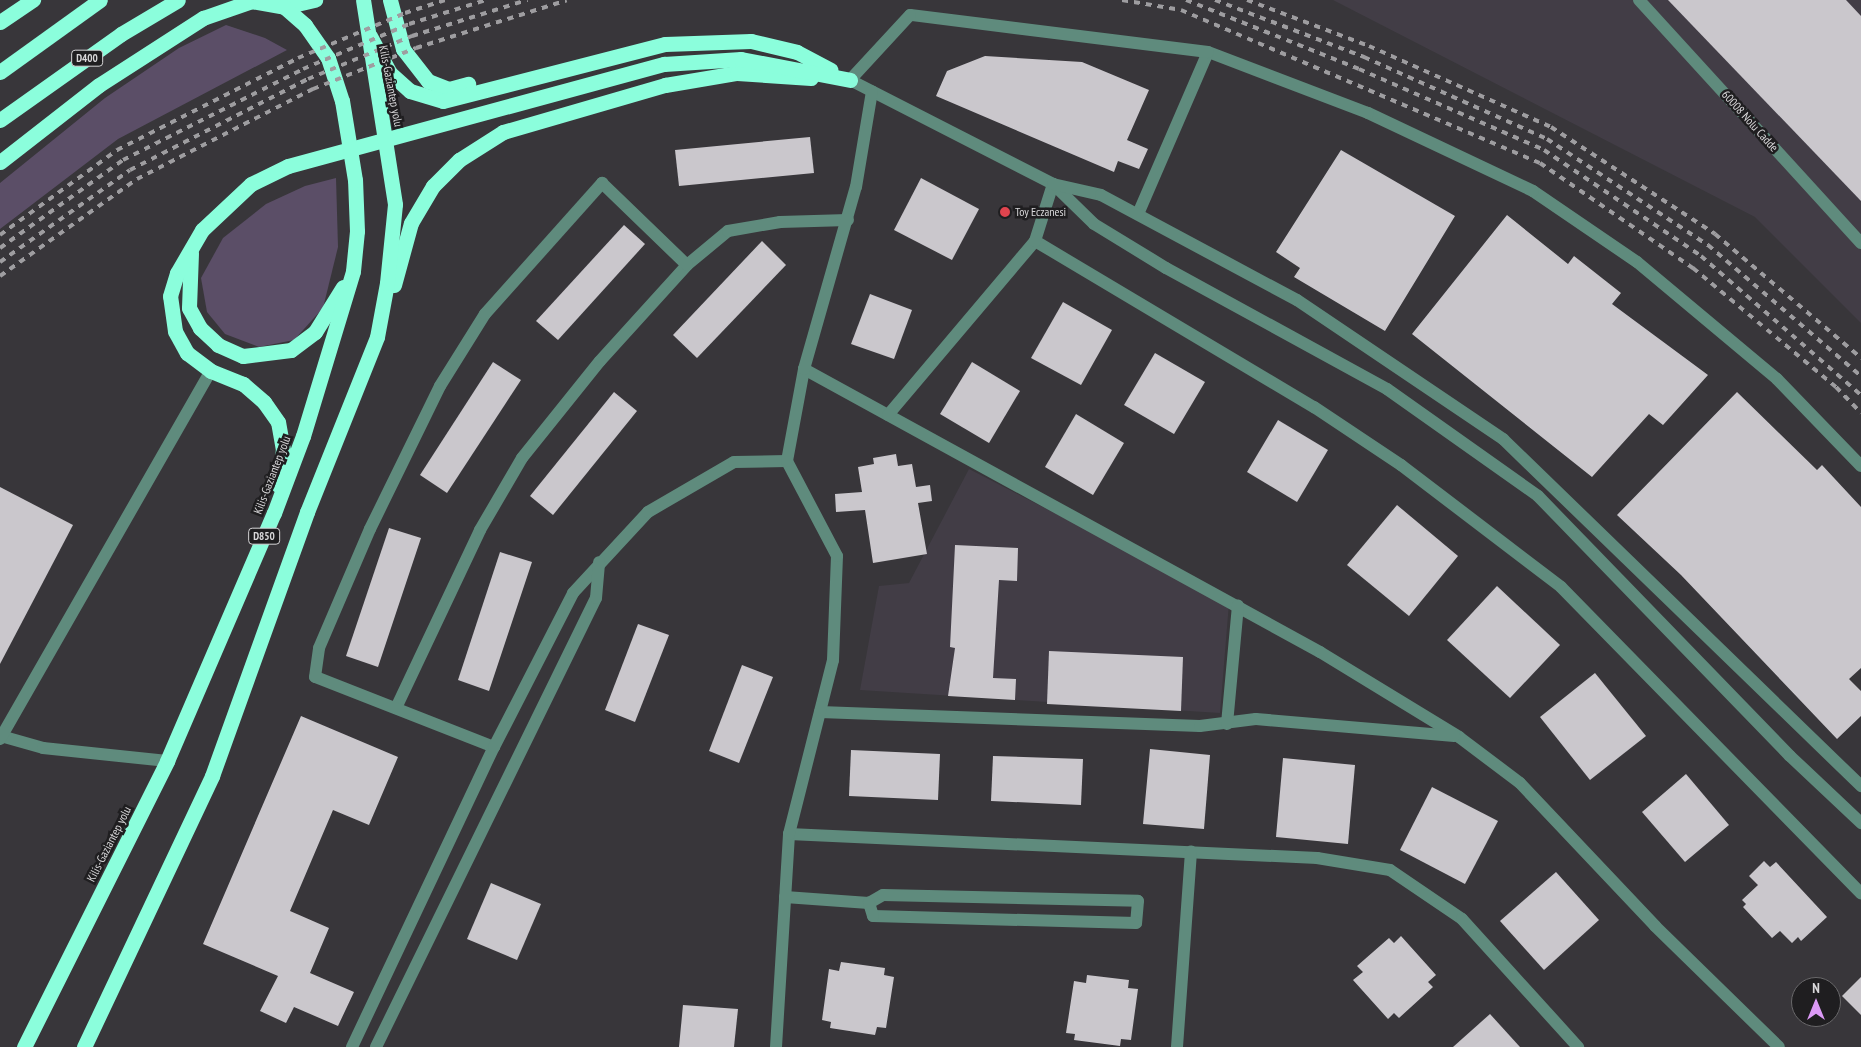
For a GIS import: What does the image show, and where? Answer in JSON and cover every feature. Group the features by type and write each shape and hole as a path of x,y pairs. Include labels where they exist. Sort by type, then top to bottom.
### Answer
{"highway":[{"path":"5,19 24,0"},
{"path":"5,19 33,0"},
{"path":"0,72 100,0"},
{"name":"D400","path":"0,120 121,34 178,0"},
{"path":"0,162 99,84 203,18 247,1 284,7 315,0"},
{"name":"Kilis-Gaziantep yolu","path":"84,1047 212,776 307,512 377,337 387,283 395,204 365,25 363,0"},
{"path":"390,0 404,49 428,81 449,89 486,79 556,70"},
{"name":"Kilis-Gaziantep yolu","path":"24,1047 167,761 274,513 303,436 353,271 358,231 355,180 342,101 328,58 305,25 284,7"},
{"path":"365,25 390,73 410,91 443,101 556,70 665,44 752,41 797,52 850,80"},
{"path":"274,513 283,450 278,422 264,402 242,384 211,371 187,353 175,331 170,296 176,272 192,247 222,209 251,184 288,166 664,64 741,59 850,80"},
{"path":"377,337 411,223 433,186 459,160 503,132 665,85 737,73 850,80"},
{"path":"192,247 187,284 190,308 200,328 218,345 243,356 291,350 315,332 353,271"}],"street":[{"name":"60008 Nolu Cadde","path":"1639,0 1861,243"},
{"path":"1861,466 1777,379 1637,262 1533,191 1368,113 1208,52 910,15 850,80 1054,184 1101,195 1296,300 1503,439 1861,786"},
{"path":"1138,214 1208,52"},
{"path":"776,1047 789,834 833,660 837,556 787,461 804,369 848,220 872,91"},
{"path":"494,746 315,677 319,648 370,529 440,386 485,314 602,182 687,265"},
{"path":"888,415 1035,241 1054,184"},
{"path":"1054,184 1094,224 1166,268 1387,388 1538,496 1790,756 1861,822"},
{"path":"396,708 480,530 522,458 600,361 687,265 728,231 780,222 848,220"},
{"path":"1035,241 1314,406 1401,466 1561,587 1861,893"},
{"path":"804,369 1238,606 1459,737 1520,783 1655,926 1779,1047"},
{"path":"167,761 44,748 1,738 211,371"},
{"path":"352,1047 494,746 573,593 599,562 648,512 734,462 787,461"},
{"path":"376,1047 596,598 599,562"},
{"path":"1227,724 1238,606"},
{"path":"820,712 1227,724 1256,719 1459,737"},
{"path":"789,834 1317,858 1390,870 1462,919 1578,1047"},
{"path":"1177,1047 1191,851"},
{"path":"785,897 869,902 883,895 1138,901 1136,923 873,916 869,902"}],"shaded area":[{"path":"1333,0 1861,0 1861,323 1755,217"},
{"path":"226,25 265,38 287,50 118,139 0,229 0,183 105,98 179,48"},
{"path":"336,178 338,247 323,308 294,340 259,347 225,334 207,312 201,278 223,238 266,204 305,186"},
{"path":"969,469 1229,603 1220,713 860,690 879,586 909,583"}],"building":[{"path":"1668,0 1846,0 1861,16 1861,201"},
{"path":"985,56 1082,62 1149,90 1127,140 1148,149 1139,169 1118,161 1114,172 936,96 947,71"},
{"path":"810,137 814,173 679,186 675,150"},
{"path":"1341,150 1455,216 1385,331 1294,277 1300,268 1276,252"},
{"path":"921,178 979,209 952,260 894,230"},
{"path":"1507,215 1568,264 1574,256 1621,293 1612,304 1708,375 1663,425 1649,414 1592,477 1412,334"},
{"path":"624,225 645,244 558,340 536,321"},
{"path":"762,241 786,265 697,358 673,335"},
{"path":"870,294 912,310 894,359 851,344"},
{"path":"1063,302 1112,330 1081,385 1031,358"},
{"path":"1155,353 1205,382 1174,434 1124,405"},
{"path":"493,362 521,380 447,493 420,475"},
{"path":"972,362 1020,391 989,443 940,414"},
{"path":"614,392 637,411 553,515 530,496"},
{"path":"1737,392 1817,470 1822,465 1861,507 1861,668 1849,679 1861,691 1861,716 1837,739 1681,575 1617,515"},
{"path":"1076,414 1124,443 1093,495 1045,467"},
{"path":"1278,420 1328,450 1297,502 1247,472"},
{"path":"896,454 898,466 912,464 916,487 930,485 932,501 918,503 927,554 873,563 865,510 836,512 835,494 862,492 858,467 874,464 873,458"},
{"path":"0,487 73,525 0,664"},
{"path":"1397,505 1458,556 1409,616 1347,565"},
{"path":"389,528 421,538 378,667 346,656"},
{"path":"955,545 1018,548 1017,581 999,580 993,678 1016,679 1015,700 948,696 955,648 950,647"},
{"path":"500,552 532,562 489,691 458,680"},
{"path":"1497,586 1560,645 1510,698 1447,640"},
{"path":"638,624 669,635 635,722 605,710"},
{"path":"1049,651 1183,657 1181,711 1047,704"},
{"path":"742,665 773,677 739,763 709,751"},
{"path":"1595,673 1646,736 1590,780 1540,717"},
{"path":"301,716 398,757 369,825 333,810 290,911 329,928 310,973 354,992 338,1026 294,1007 286,1023 260,1011 278,976 203,944"},
{"path":"1150,749 1210,755 1204,829 1143,824"},
{"path":"851,750 940,754 938,800 849,796"},
{"path":"993,756 1083,759 1081,805 991,801"},
{"path":"1283,758 1355,765 1348,844 1276,837"},
{"path":"1686,774 1729,825 1685,862 1642,812"},
{"path":"1432,787 1498,821 1465,884 1400,850"},
{"path":"1764,861 1770,867 1776,862 1827,917 1801,941 1798,937 1792,943 1780,931 1772,938 1743,907 1746,904 1742,900 1758,885 1749,876"},
{"path":"1556,872 1599,920 1544,970 1500,921"},
{"path":"491,883 541,904 517,960 467,939"},
{"path":"1401,936 1436,975 1428,982 1433,987 1399,1018 1394,1013 1388,1019 1353,980 1363,972 1357,966 1389,938 1394,943"},
{"path":"841,962 885,968 884,975 894,977 886,1028 877,1027 875,1035 830,1028 831,1022 822,1020 829,969 839,971"},
{"path":"1087,975 1129,980 1128,988 1138,989 1131,1040 1121,1039 1120,1046 1074,1040 1075,1034 1066,1033 1074,981 1086,983"},
{"path":"1861,977 1861,1015 1842,996"},
{"path":"683,1005 738,1009 734,1047 679,1047"},
{"path":"1490,1014 1520,1047 1453,1047"}],"railway":[{"path":"0,235 117,150 298,58 405,13 445,0"},
{"path":"0,248 123,160 303,69 409,24 486,0"},
{"path":"0,262 130,170 308,79 412,36 527,0"},
{"path":"0,276 137,179 313,89 416,48 567,0"},
{"path":"1122,0 1181,10 1540,163 1693,268 1836,387 1861,413"},
{"path":"1186,0 1359,69 1544,150 1701,256 1861,395"},
{"path":"1215,0 1364,57 1547,139 1708,245 1861,376"},
{"path":"1247,0 1369,46 1551,127 1715,234 1861,358"}],"place":[{"name":"Toy Eczanesi","path":"1005,212"}]}
